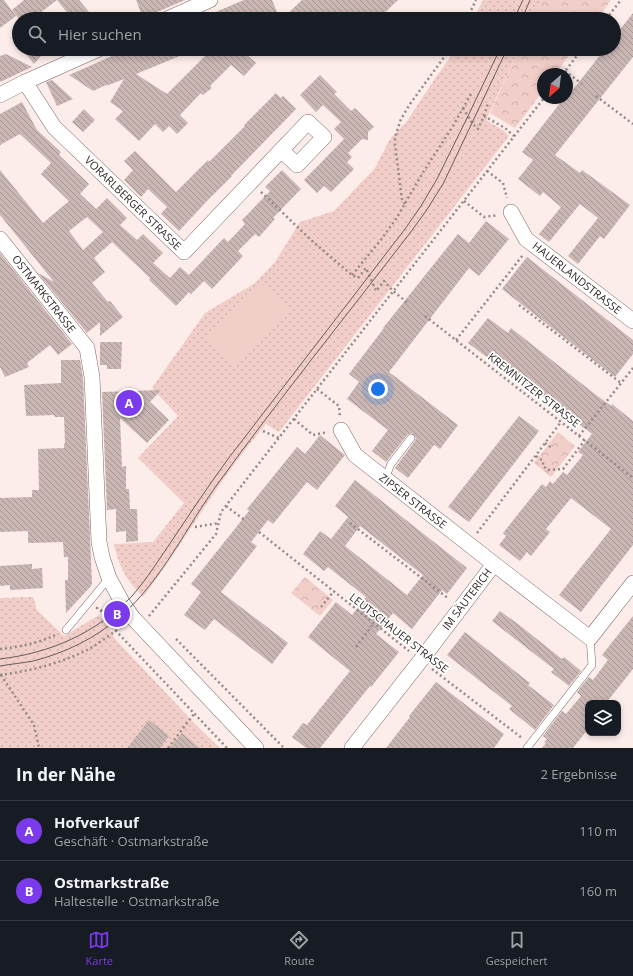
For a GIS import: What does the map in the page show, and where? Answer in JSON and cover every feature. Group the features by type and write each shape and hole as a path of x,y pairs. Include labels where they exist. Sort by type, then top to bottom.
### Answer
{"street":[{"path":"182,12 209,0"},
{"path":"0,95 83,56"},
{"name":"VORARLBERGER STRASSE","path":"25,82 54,127 184,252 281,150"},
{"name":"HAUERLANDSTRASSE","path":"511,212 526,239 633,321"},
{"name":"OSTMARKSTRASSE","path":"0,239 86,348 92,377 100,542 102,557 109,578 123,604 137,622 256,748"},
{"name":"ZIPSER STRASSE","path":"341,430 355,455 494,564"},
{"name":"IM SÄUTERICH","path":"352,748 494,564 590,638"},
{"path":"590,638 633,583"}],"lane":[{"path":"385,478 391,464 411,438"},
{"path":"66,630 109,578"},
{"path":"529,746 592,665 590,638"}],"path":[{"path":"470,12 476,0"},
{"path":"611,12 620,0"},
{"path":"404,204 402,200 395,137 401,119 410,104 445,56"},
{"path":"568,68 577,56"},
{"path":"573,78 582,84"},
{"path":"352,275 392,225 471,94"},
{"path":"596,96 633,124"},
{"path":"463,108 472,123 478,129 488,103"},
{"path":"39,747 34,725 1,675 36,669 70,657 87,650 116,631 137,622 216,534 221,512 539,104"},
{"path":"484,116 505,128 514,136"},
{"path":"464,201 484,217 511,212 503,183 487,171"},
{"path":"251,183 311,240 352,275 358,278 366,268 376,291 384,281 393,291 409,304"},
{"path":"456,340 532,243"},
{"path":"519,304 621,383"},
{"name":"KREMNITZER STRASSE","path":"425,316 633,478"},
{"path":"579,436 633,368"},
{"path":"294,418 313,435 341,430 339,406 317,389"},
{"path":"469,544 561,422"},
{"path":"263,431 279,438"},
{"path":"536,456 542,461 543,466 548,470 563,469 585,440"},
{"path":"545,443 552,448"},
{"path":"226,506 246,521"},
{"path":"195,527 219,523"},
{"path":"350,523 460,608"},
{"name":"LEUTSCHAUER STRASSE","path":"259,532 529,746"},
{"path":"321,606 334,591"},
{"path":"92,612 98,608 101,611 116,631 226,748"},
{"path":"356,647 374,624"},
{"path":"0,649 25,645 48,638 66,630"},
{"path":"171,634 284,748"},
{"path":"168,748 194,714"}],"green space":[{"path":"483,0 542,0 536,12 477,12"},
{"path":"542,0 611,0 602,12 536,12"},
{"path":"451,56 516,56 486,120 504,131 509,136 279,432 266,424 249,445 228,473 174,554 143,597 124,573 114,544 153,542 184,503 138,458 178,416 152,388 205,313 255,283 275,262 300,222 334,211 375,168 390,139 407,121"},
{"path":"516,56 569,56 560,68 537,68 537,99 515,128 490,113"},
{"path":"263,284 288,309 234,365 207,340"},
{"path":"558,432 575,446 551,477 534,463"},
{"path":"305,577 333,600 320,616 291,593"},
{"path":"33,597 37,610 64,636 99,615 116,640 198,727 220,748 0,748 0,598"}],"building":[{"path":"0,0 4,0 13,12 12,19 0,28"},
{"path":"24,0 57,0 41,12 14,12 12,10"},
{"path":"57,0 79,0 89,12 66,12"},
{"path":"136,0 185,0 157,12 141,12"},
{"path":"244,0 272,0 277,12 216,12"},
{"path":"302,0 398,0 385,12 289,12"},
{"path":"633,13 633,57 555,155 580,173 582,170 630,205 604,239 600,236 578,264 568,256 598,218 580,204 549,242 539,234 561,207 543,192 540,196 518,179 533,160 522,152 559,104 573,104 573,89 599,56 621,56 621,28"},
{"path":"6,54 32,67 0,82 0,56"},
{"path":"28,56 41,56 34,64"},
{"path":"112,56 180,56 136,74 167,94 205,56 248,56 256,63 244,76 231,65 210,86 212,88 203,95 201,93 180,115 188,123 177,134 169,126 163,132 155,124 139,141 115,119 123,111 110,102 124,79 93,91 69,75"},
{"path":"320,75 337,92 334,94 351,111 355,108 374,127 368,132 368,140 362,139 348,153 352,157 347,162 354,169 331,192 324,186 317,193 304,180 344,139 334,129 341,122 323,105 316,112 300,95"},
{"path":"52,80 73,99 57,106 46,82"},
{"path":"276,93 281,98 283,96 296,109 179,231 161,214 167,207 148,189 141,197 124,180 133,170 124,161 135,151 176,192 208,160 209,162"},
{"path":"22,102 37,130 61,152 59,155 89,184 80,194 96,209 107,198 127,218 120,225 137,240 143,234 163,253 153,263 170,278 180,267 189,275 224,238 228,242 245,224 242,220 270,191 265,187 282,170 301,189 273,218 275,219 259,237 255,234 238,251 243,256 212,289 204,281 191,294 189,292 176,306 149,280 150,278 112,242 94,258 105,272 92,283 123,317 100,336 100,322 87,333 38,273 54,282 0,215 0,170 43,223 69,201 41,174 51,163 20,134 0,145 0,114","holes":["87,217 103,232 83,250 69,231"]},
{"path":"84,109 95,120 83,132 72,122"},
{"path":"486,221 509,239 479,276 469,268 389,372 458,425 440,449 434,445 408,478 395,468 415,441 415,436 411,433 407,435 386,462 372,451 388,430 347,399 359,382 349,374 383,328 458,234 469,243"},
{"path":"0,253 72,344 58,355 50,345 27,363 29,367 5,377 0,367"},
{"path":"527,257 633,340 633,354 615,377 502,289"},
{"path":"488,318 508,333 511,328 591,391 611,406 612,404 633,421 633,545 581,612 559,595 611,529 571,498 546,529 550,532 531,556 527,552 520,561 499,545 506,536 503,533 542,484 546,487 550,481 553,484 563,472 567,475 583,455 578,452 592,434 490,355 488,358 468,343"},
{"path":"100,342 122,342 121,369 107,369 107,365 100,365"},
{"path":"61,360 80,360 83,378 92,583 91,586 66,613 65,580 68,580 68,557 64,557 63,542 28,543 28,531 0,532 0,498 32,497 32,490 39,490 38,449 64,448 64,417 55,417 54,415 26,416 24,385 61,383"},
{"path":"161,390 150,402 169,420 147,443 120,418 122,467 126,466 126,489 129,489 130,509 137,509 138,541 126,542 126,531 116,532 116,509 107,510 102,392"},
{"path":"519,416 539,431 469,522 448,507"},
{"path":"320,435 345,455 317,490 307,482 273,524 268,520 251,542 257,546 221,592 288,643 272,664 214,619 205,630 184,615 201,592 191,584 249,511 247,509 297,447 305,454"},
{"path":"355,480 467,568 447,594 442,590 412,629 393,613 376,634 399,652 320,748 306,748 292,737 303,723 307,725 350,671 308,637 336,602 352,615 366,597 328,567 324,571 303,554 320,531 331,539 348,517 335,506","holes":["360,526 423,575 407,595 345,546"]},
{"path":"32,564 32,569 42,568 43,588 10,590 10,585 0,586 0,566"},
{"path":"500,611 562,659 564,657 581,671 569,686 551,672 554,669 492,621"},
{"path":"633,616 633,669 608,700 585,700 585,733 573,748 542,748 547,739 543,736 562,711 566,714 581,696 577,692 589,677 593,680 608,660 602,655"},
{"path":"465,632 530,683 528,685 554,705 535,730 509,709 512,706 447,655"},
{"path":"436,682 504,734 494,748 386,748"},
{"path":"149,720 169,736 160,748 127,748"},
{"path":"182,733 200,748 170,748"}],"tram line":[{"path":"517,12 523,0"},
{"path":"525,12 530,0"},
{"path":"0,659 37,652 55,646 88,631 118,609 138,589 228,459 405,229 421,206 437,179 497,56"},
{"path":"0,666 45,658 80,644 91,638 121,616 149,586 162,569 219,482 289,388 426,211 443,184 504,56"}],"place":[{"name":"Hofverkauf","path":"129,403"},
{"name":"Ostmarkstraße","path":"117,614"}]}
